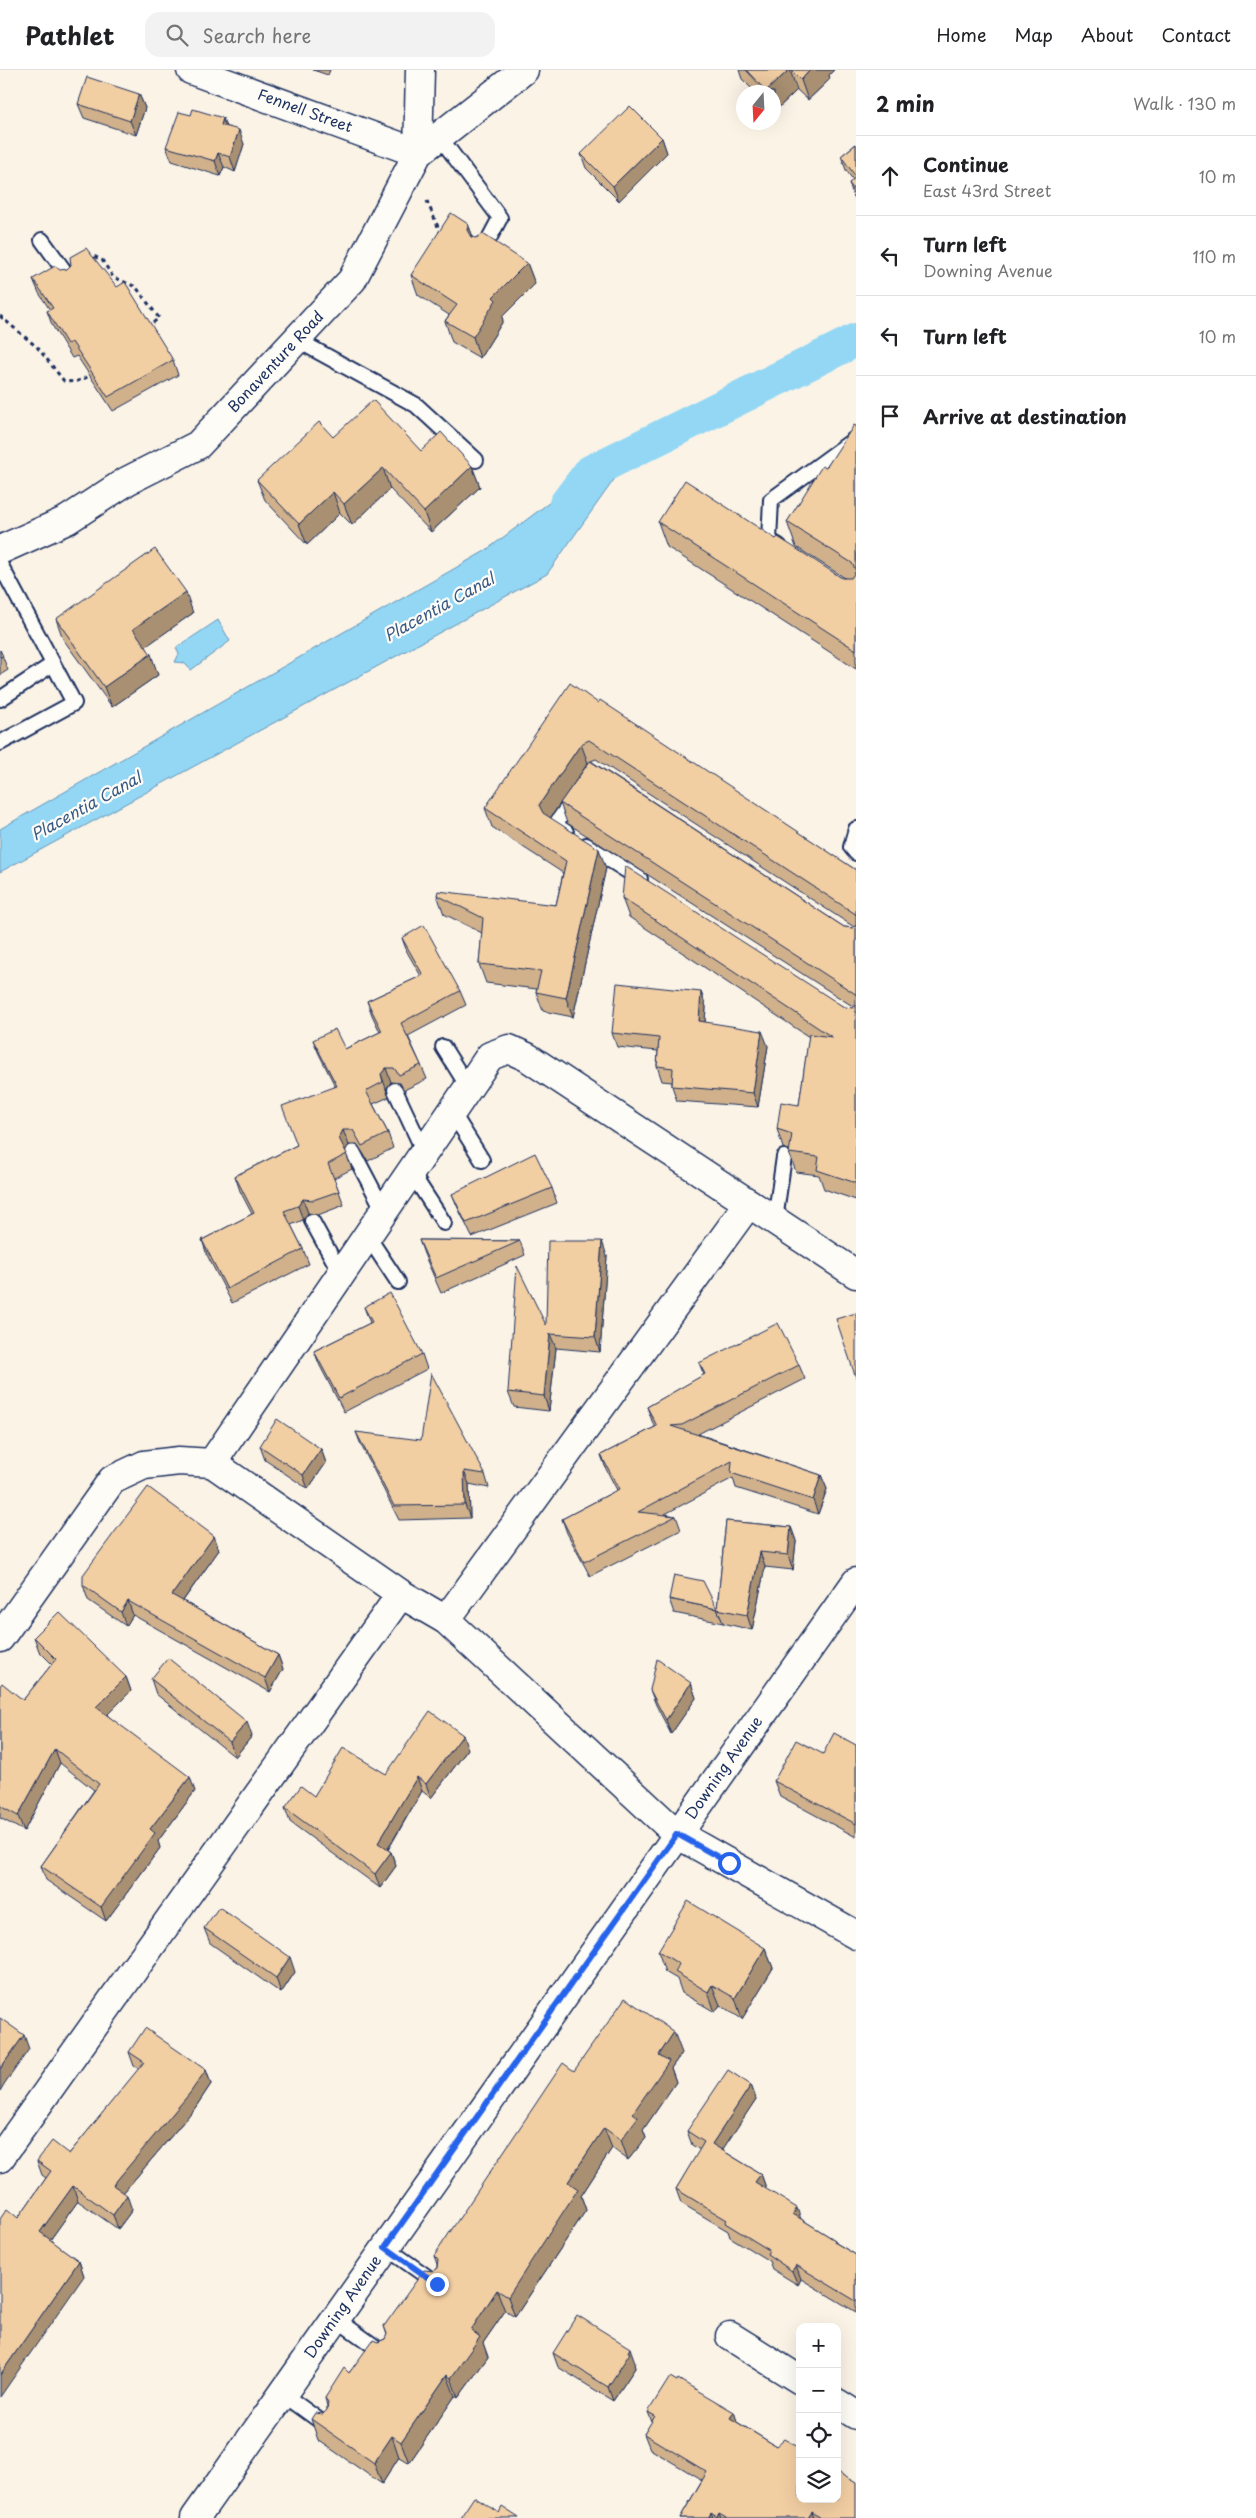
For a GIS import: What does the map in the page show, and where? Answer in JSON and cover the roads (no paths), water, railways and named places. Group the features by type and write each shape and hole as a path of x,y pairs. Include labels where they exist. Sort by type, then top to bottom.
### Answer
{"street":[{"name":"Fennell Street","path":"191,70 422,154"},
{"name":"Bonaventure Road","path":"0,550 67,520 128,481 198,445 352,280 422,154 420,70"},
{"path":"422,154 524,70"},
{"path":"212,1463 490,1056 509,1049 527,1057 856,1274"},
{"path":"446,1620 749,1203"},
{"path":"0,1638 112,1480 144,1465 179,1461 212,1463 401,1594 446,1620 677,1834 856,1935"},
{"name":"Downing Avenue","path":"195,2518 856,1582"},
{"path":"0,2158 401,1594"},
{"path":"730,2336 796,2377"},
{"path":"841,2406 856,2415"}],"lane":[{"path":"422,154 500,218 483,250"},
{"path":"42,240 64,271"},
{"path":"297,340 416,405 476,460"},
{"path":"793,555 769,540 771,500 856,438"},
{"path":"0,564 74,703 0,743"},
{"path":"0,699 53,664"},
{"path":"584,784 555,825 655,890"},
{"path":"856,829 851,847 856,853"},
{"path":"444,1047 468,1087"},
{"path":"395,1090 418,1162 444,1223"},
{"path":"452,1112 482,1160"},
{"path":"354,1152 384,1211"},
{"path":"775,1220 784,1156"},
{"path":"312,1221 341,1274"},
{"path":"367,1235 398,1282"},
{"path":"385,2247 437,2284"},
{"path":"335,2318 386,2354"},
{"path":"283,2394 327,2426"}],"water":[{"path":"856,340 856,343 618,474 547,574 0,872 0,829 485,551 590,472"},
{"path":"218,620 230,641 191,670 184,663 175,662 179,654 176,648"}],"waterway":[{"name":"Placentia Canal","path":"566,504 590,472 856,340"}]}
